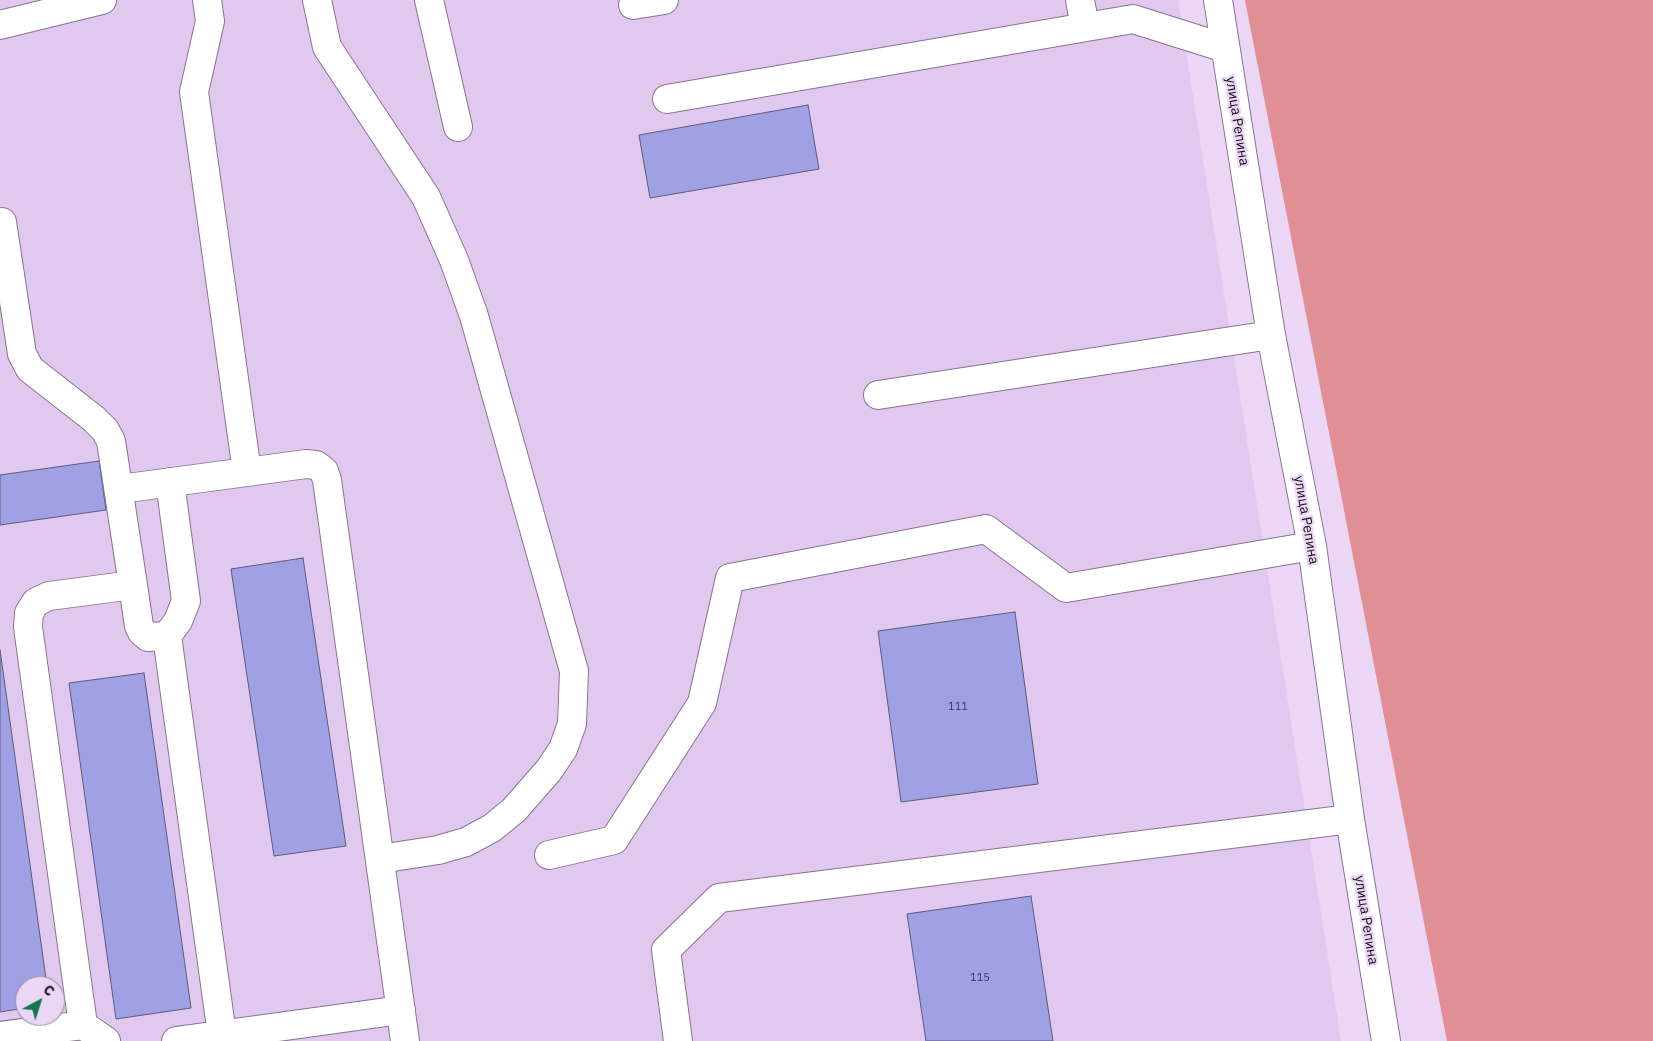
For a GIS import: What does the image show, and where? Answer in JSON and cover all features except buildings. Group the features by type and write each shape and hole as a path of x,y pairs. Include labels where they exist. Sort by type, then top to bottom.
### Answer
{"street":[{"path":"0,25 102,0"},
{"path":"207,0 210,21 194,92 247,472"},
{"path":"316,0 327,47 426,197 454,260 474,316 574,671 572,724 563,749 549,770 514,810 492,828 466,842 438,850 380,859"},
{"path":"429,0 458,127"},
{"path":"633,5 664,0"},
{"path":"1080,0 1085,27"},
{"name":"улица Репина","path":"1218,0 1271,335 1312,546 1350,819 1386,1041"},
{"path":"667,99 1133,18 1225,48"},
{"path":"2,222 22,354 30,369 105,430 115,456 139,626 148,637 167,636"},
{"path":"878,395 1271,335"},
{"path":"120,489 306,464 316,465 324,471 327,480 405,1041"},
{"path":"170,482 186,601 178,621 167,636 222,1035"},
{"path":"549,855 614,840 702,703 730,578 986,529 1066,588 1312,546"},
{"path":"83,1025 28,627 29,612 36,602 49,596 133,585"},
{"path":"678,1041 666,950 719,898 1350,819"},
{"path":"176,1041 222,1035 278,1034 401,1010"},
{"path":"0,1036 83,1025 106,1041"}],"shaded area":[{"path":"0,0 1178,0 1341,1041 0,1041"},
{"path":"1245,0 1653,0 1653,1041 1447,1041"}]}
